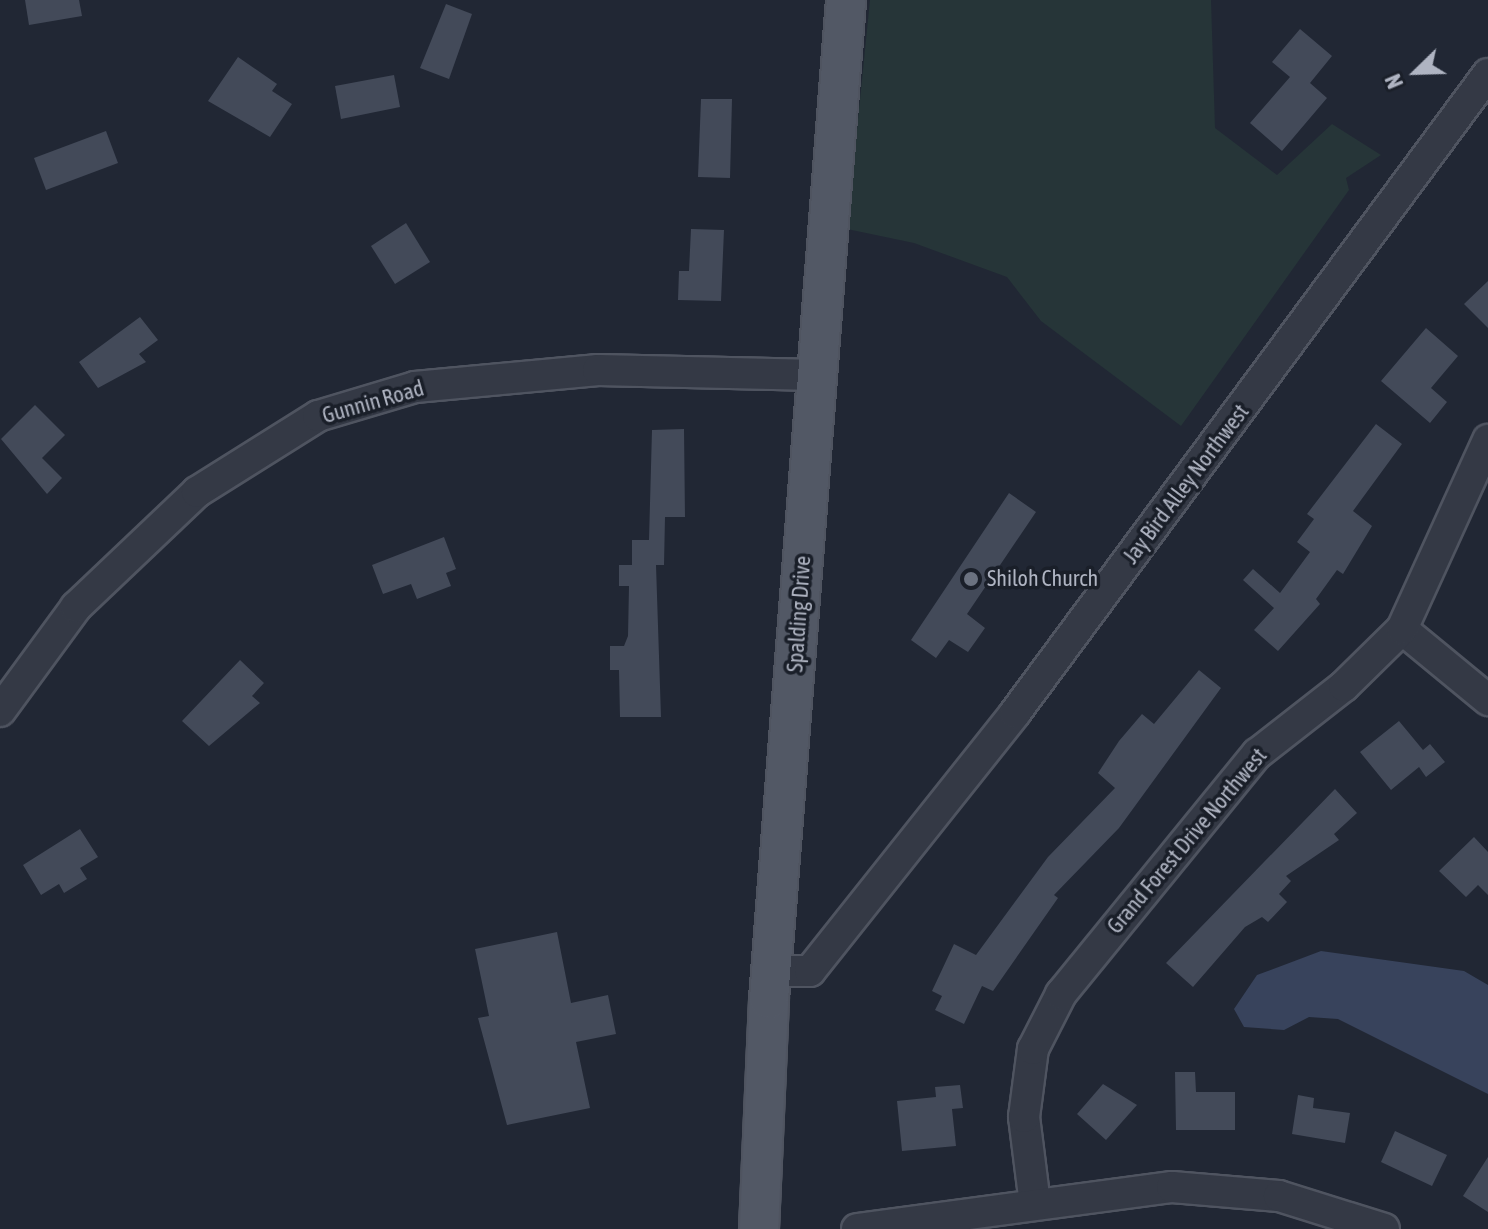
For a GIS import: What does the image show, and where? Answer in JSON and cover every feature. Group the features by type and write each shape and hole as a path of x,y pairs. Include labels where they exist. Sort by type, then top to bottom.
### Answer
{"main road":[{"name":"Spalding Drive","path":"759,1229 772,971 846,0"}],"street":[{"name":"Jay Bird Alley Northwest","path":"772,971 810,971 1015,713 1488,74"},
{"name":"Gunnin Road","path":"0,711 76,607 197,492 318,416 415,387 598,370 817,375"},
{"name":"Grand Forest Drive Northwest","path":"1035,1204 1024,1117 1033,1049 1061,994 1257,754 1344,686 1402,629 1488,440"},
{"path":"1402,629 1488,700"},
{"path":"857,1229 1109,1191 1233,1190 1384,1229"}],"shaded area":[{"path":"870,0 1211,0 1215,128 1277,175 1332,124 1381,155 1346,178 1349,190 1181,426 1041,321 1007,277 914,243 847,229"}],"water":[{"path":"1321,951 1464,971 1488,985 1488,1094 1338,1019 1309,1017 1284,1030 1244,1027 1234,1009 1257,975"}],"building":[{"path":"25,0 79,0 82,16 29,25"},
{"path":"446,4 472,14 449,79 420,68"},
{"path":"1300,29 1332,56 1310,83 1327,98 1282,151 1250,123 1290,77 1272,62"},
{"path":"238,57 277,84 272,91 292,104 270,137 208,101"},
{"path":"394,75 400,107 341,119 335,86"},
{"path":"701,99 732,99 730,178 698,177"},
{"path":"106,131 118,163 46,190 34,158"},
{"path":"406,223 430,262 395,284 371,246"},
{"path":"691,229 724,230 721,301 678,300 679,271 689,271"},
{"path":"1488,281 1488,328 1464,304"},
{"path":"140,317 158,340 139,354 146,362 98,388 79,362"},
{"path":"1426,328 1458,356 1431,388 1447,402 1430,423 1381,381"},
{"path":"35,405 65,435 42,458 62,478 47,494 1,439"},
{"path":"1376,424 1402,444 1353,511 1372,526 1343,574 1337,570 1316,599 1320,604 1278,651 1254,630 1274,608 1243,580 1253,569 1280,593 1310,552 1297,542 1314,519 1307,514"},
{"path":"684,429 685,517 665,517 664,565 656,565 661,717 620,717 619,670 610,670 610,646 624,646 628,636 629,586 619,586 619,565 632,565 632,540 649,540 652,430"},
{"name":"Shiloh Church","path":"1009,493 1036,512 967,614 985,628 968,652 949,640 936,658 911,640"},
{"path":"444,537 456,569 446,573 451,586 417,599 411,584 383,594 372,565"},
{"path":"240,660 264,683 252,696 260,703 209,746 182,721"},
{"path":"1199,670 1221,688 1119,828 1054,895 1058,898 993,991 982,986 964,1024 935,1010 942,996 932,991 954,944 976,955 1048,857 1115,788 1098,773 1119,741 1142,714 1154,724"},
{"path":"1399,721 1423,750 1430,744 1445,762 1426,777 1419,767 1391,790 1360,752"},
{"path":"1335,789 1357,813 1334,834 1339,840 1286,876 1291,881 1279,894 1287,902 1268,922 1262,917 1245,927 1193,987 1166,963"},
{"path":"80,829 98,857 80,868 87,879 64,893 59,884 41,895 23,865"},
{"path":"1474,837 1488,852 1488,895 1478,885 1466,897 1439,871"},
{"path":"557,932 571,1003 608,995 616,1034 576,1042 590,1108 507,1125 478,1018 489,1016 475,949"},
{"path":"1175,1072 1195,1072 1196,1092 1235,1092 1235,1130 1176,1130"},
{"path":"1103,1084 1137,1105 1106,1140 1077,1114"},
{"path":"960,1085 963,1108 952,1109 956,1146 902,1151 897,1101 936,1097 935,1087"},
{"path":"1298,1095 1314,1098 1313,1108 1350,1113 1345,1143 1292,1134"},
{"path":"1395,1131 1447,1155 1432,1186 1381,1162"},
{"path":"1488,1157 1488,1212 1463,1196"}],"place":[{"name":"Shiloh Church","path":"971,579"}]}
